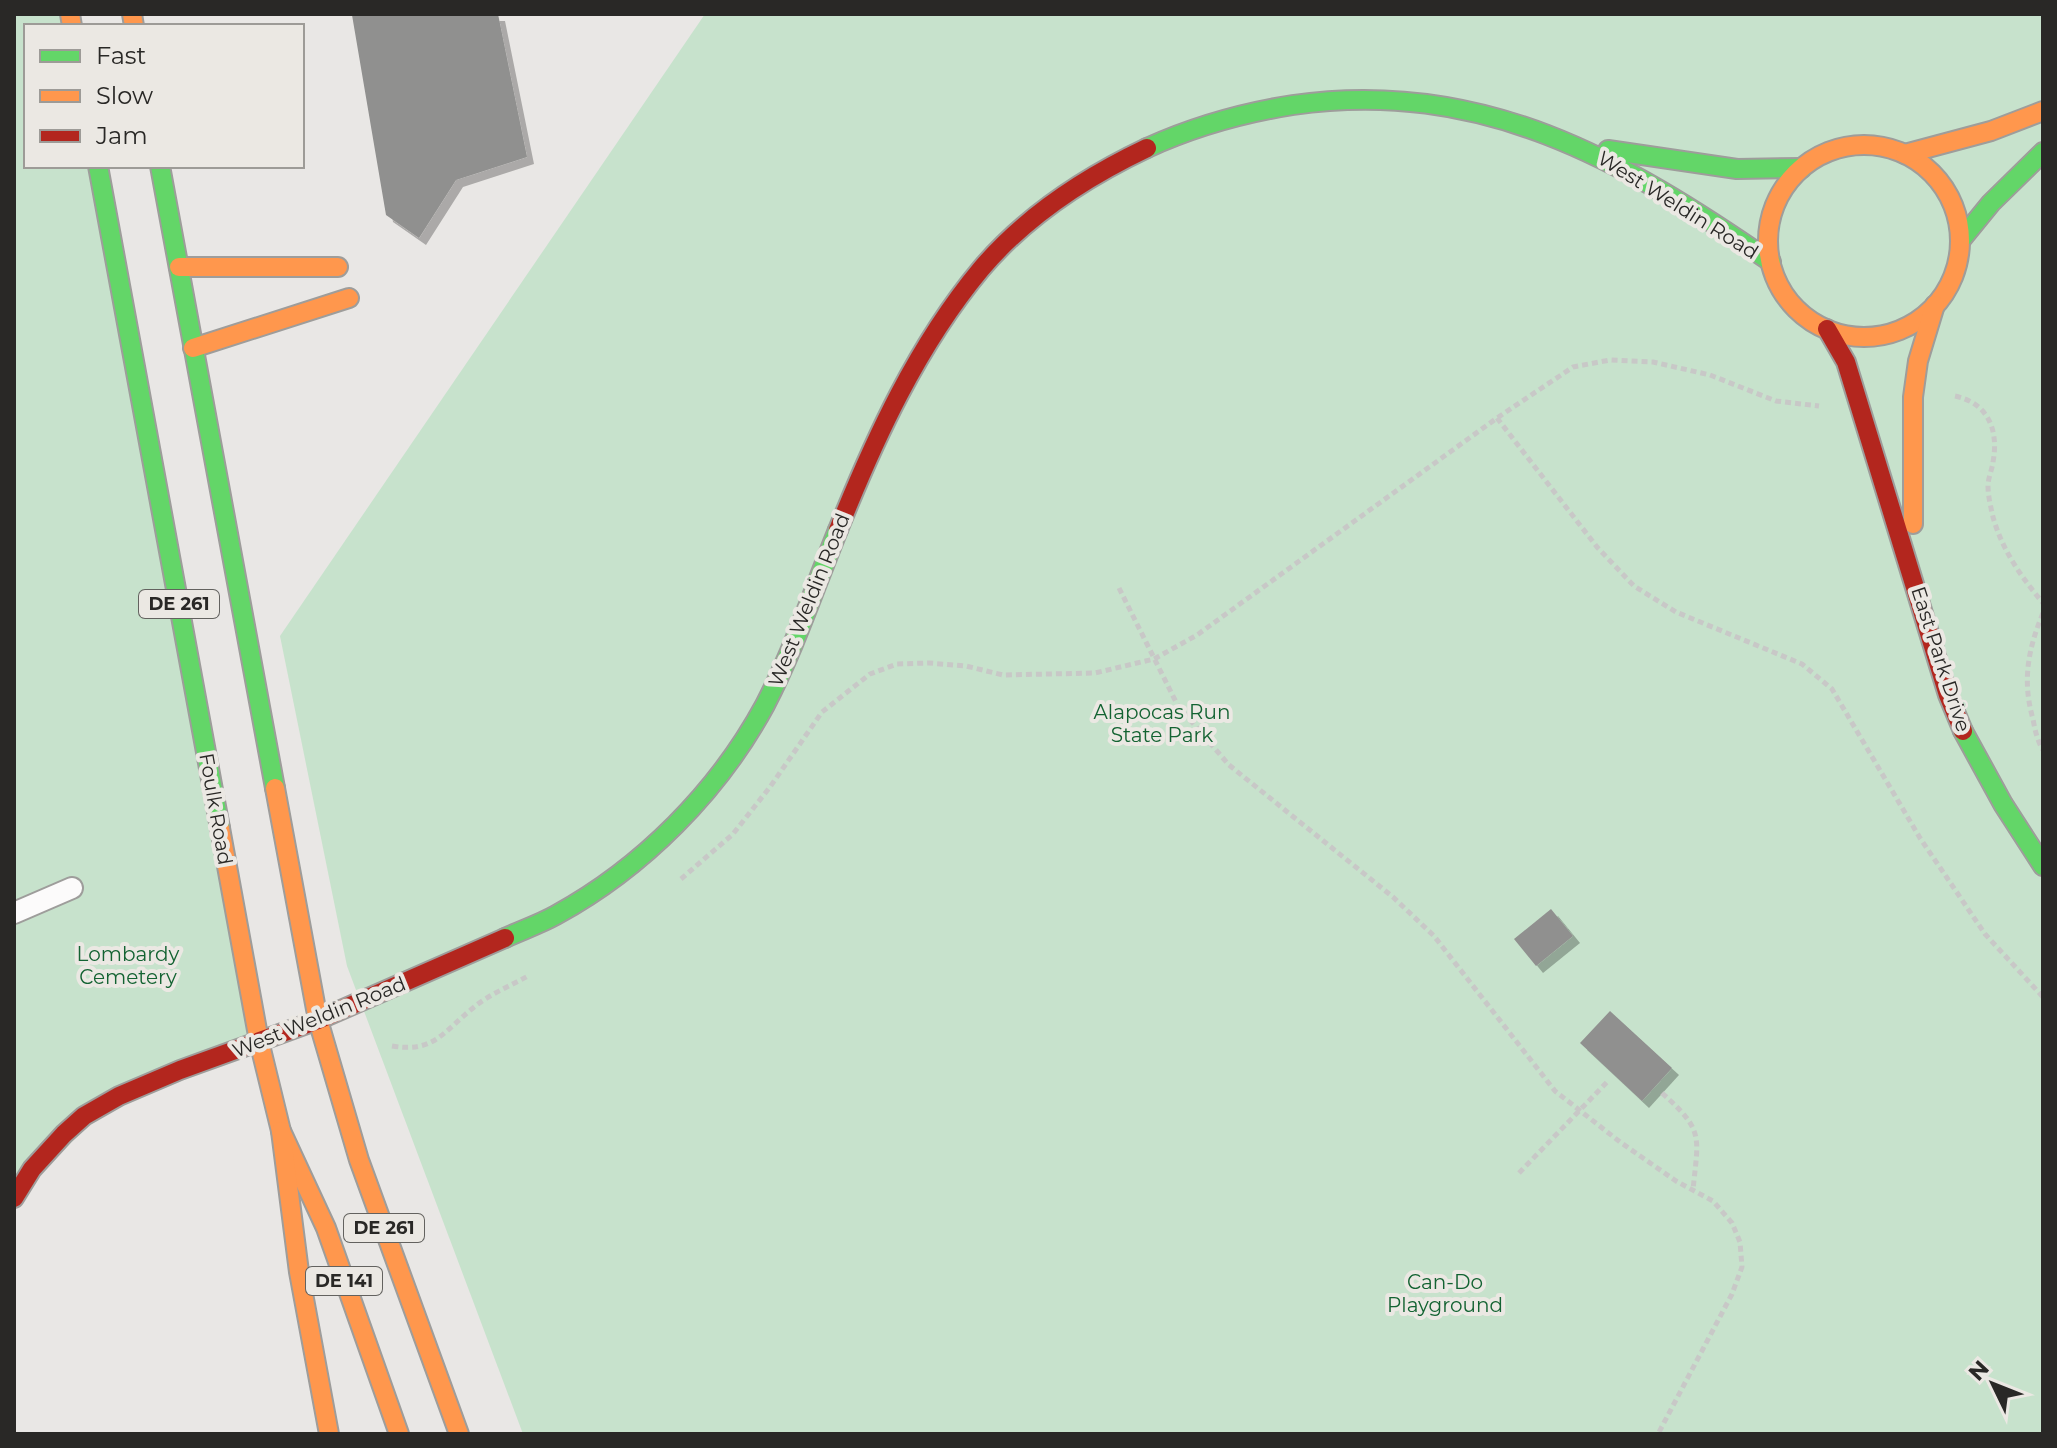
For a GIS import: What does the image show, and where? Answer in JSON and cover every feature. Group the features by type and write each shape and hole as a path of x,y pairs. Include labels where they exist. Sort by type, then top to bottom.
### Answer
{"main road":[{"name":"West Weldin Road","path":"14,1198 32,1169 84,1116 119,1096 318,1020 555,916 629,865 695,804 734,755 769,697 875,440 936,328 978,271 1033,217 1094,175 1155,144 1238,113 1347,100 1393,99 1486,114 1586,148 1652,184 1771,262"},
{"path":"1905,154 1991,131 2043,111"},
{"path":"1849,146 1875,146 1905,154 1930,171 1947,193 1956,213 1960,241 1951,279 1935,305 1909,326 1883,335 1858,337 1827,329 1811,321 1793,306 1779,285 1771,262 1768,232 1780,195 1802,168 1819,157 1849,146"},
{"name":"West Weldin Road","path":"1586,148 1737,169 1802,168"},
{"path":"1960,241 1991,203 2043,152"},
{"name":"Foulk Road","path":"98,168 259,1041 281,1131 326,1228 399,1434"},
{"name":"DE 261","path":"160,168 318,1020 359,1160 459,1434"},
{"path":"179,267 338,267"},
{"path":"193,348 349,298"},
{"name":"East Park Drive","path":"1913,575 1913,397 1918,361 1935,305"},
{"name":"East Park Drive","path":"1827,329 1846,362 1860,404 1948,695 1970,746 2043,866"},
{"path":"281,1131 299,1272 329,1434"}],"lane":[{"path":"14,913 72,888"}],"path":[{"path":"671,888 733,834 822,712 870,674 897,664 929,663 966,666 1003,675 1095,673 1154,659 1197,635 1497,418 1573,367 1610,360 1653,362 1710,375 1776,401 1812,406 1860,404"},
{"path":"1913,397 1943,392 1969,399 1985,410 1995,432 1988,486 1993,518 2024,581 2043,603"},
{"path":"1497,418 1597,547 1634,586 1676,612 1802,664 1832,689 1920,838 1985,934 2043,997"},
{"path":"1119,588 1178,706 1229,765 1393,897 1434,936 1555,1091 1620,1142 1713,1201 1732,1223 1740,1242 1742,1267 1732,1294 1658,1434"},
{"path":"2043,613 2032,638 2026,668 2027,700 2043,750"},
{"path":"392,1046 410,1049 433,1043 474,1006 534,973"},
{"path":"1519,1173 1609,1080"},
{"path":"1662,1093 1686,1114 1698,1135 1693,1190"}],"green space":[{"name":"Lombardy Cemetery","path":"14,14 70,14 72,24 24,24 24,168 98,168 259,1041 119,1096 14,1198"},
{"name":"Alapocas Run State Park","path":"705,14 2043,14 2043,1434 523,1434 347,966 280,636"}],"building":[{"path":"498,14 527,157 456,180 419,238 386,215 352,15"},
{"path":"1551,909 1573,936 1536,966 1514,939"},
{"path":"1610,1011 1672,1068 1642,1101 1580,1043"}],"traffic: fast":[{"path":"1147,148 1218,122 1293,105 1361,100 1426,104 1488,116 1547,135 1604,160 1660,190 1771,262"},
{"path":"1608,150 1737,169 1802,168"},
{"path":"1960,241 1991,203 2043,152"},
{"path":"98,168 220,828"},
{"path":"160,168 275,788"},
{"path":"505,938 556,915 618,875 675,825 725,768 775,684 838,530"},
{"path":"1963,731 2003,804 2043,866"}],"traffic: slow":[{"path":"70,14 72,24"},
{"path":"132,14 134,24"},
{"path":"1905,154 1991,131 2043,111"},
{"path":"1864,145 1901,153 1932,173 1952,204 1960,241 1952,278 1932,309 1901,329 1864,337 1827,329 1796,309 1776,278 1768,241 1776,204 1796,173 1827,153 1864,145"},
{"path":"179,267 338,267"},
{"path":"193,348 349,298"},
{"path":"1913,524 1913,397 1918,361 1935,305"},
{"path":"275,788 318,1020 359,1160 459,1434"},
{"path":"220,828 259,1041 281,1131 326,1228 399,1434"},
{"path":"281,1131 299,1272 329,1434"}],"traffic: jam":[{"path":"838,530 867,461 917,361 981,269 1017,232 1058,200 1147,148"},
{"path":"1827,329 1846,362 1948,695 1963,731"},
{"path":"14,1198 32,1169 64,1134 84,1116 119,1096 180,1070 318,1020 505,938"}],"park label":[{"name":"Can-Do Playground","path":"1445,1294"}]}
